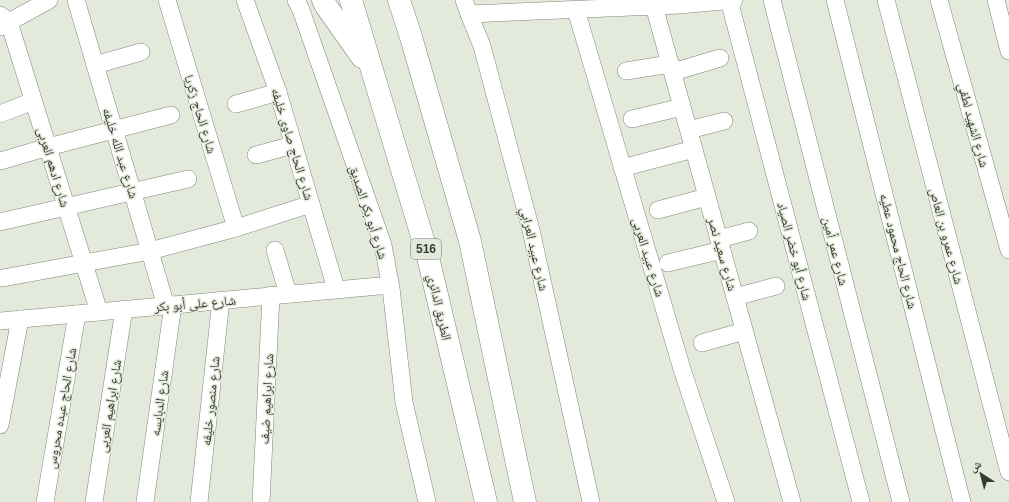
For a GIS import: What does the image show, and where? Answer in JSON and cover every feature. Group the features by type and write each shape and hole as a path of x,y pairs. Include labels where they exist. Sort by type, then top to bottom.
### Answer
{"highway":[{"path":"323,0 373,74"},
{"name":"الطريق الدائري","path":"351,0 427,253 486,502"},
{"path":"399,0 470,241 525,502"}],"street":[{"path":"3,21 49,0"},
{"name":"شارع عبد الله خليفه","path":"76,0 150,252 170,305"},
{"name":"شارع الحاج زكريا","path":"166,0 236,228"},
{"name":"شارع الحاج صاوى خليفه","path":"246,0 278,92 336,289"},
{"name":"شارع أبو بكر الصديق","path":"296,0 383,245 390,285 404,402 426,502"},
{"path":"466,7 654,6 677,3 731,0"},
{"name":"شارع أبو خضر الصياد","path":"731,0 861,502"},
{"name":"شارع عمر أمين","path":"772,0 901,502"},
{"name":"شارع الحاج محمود عطيه","path":"835,0 962,502"},
{"name":"شارع عمرو بن العاص","path":"886,0 1009,472"},
{"name":"شارع الشهيد لطفي","path":"939,0 1009,250"},
{"path":"996,0 1009,51"},
{"name":"شارع عبيد العربى","path":"582,6 622,168 682,369 726,502"},
{"name":"شارع سعيد نصر","path":"654,6 792,502"},
{"name":"شارع عبيد العرابي","path":"466,7 482,46 531,230 591,502"},
{"name":"شارع ادهم العربى","path":"3,21 33,101 99,312"},
{"path":"95,65 141,52"},
{"path":"626,71 671,68 720,58"},
{"path":"236,104 278,92"},
{"path":"0,114 33,101"},
{"path":"632,119 682,107"},
{"path":"0,161 171,115"},
{"path":"689,130 724,121"},
{"path":"256,155 293,145"},
{"path":"622,168 694,149"},
{"path":"0,222 188,179"},
{"path":"658,210 707,197"},
{"path":"3,278 150,252 236,228 311,204"},
{"path":"668,264 749,231"},
{"path":"275,250 288,294"},
{"name":"شارع على أبو بكر","path":"0,321 390,285"},
{"path":"735,297 776,286"},
{"name":"شارع ابراهيم ضيف","path":"261,502 271,295"},
{"name":"شارع منصور خليفه","path":"199,502 221,300"},
{"name":"شارع الدبايسه","path":"145,502 170,305"},
{"name":"شارع ابراهيم العربى","path":"94,502 124,309"},
{"name":"شارع الحاج عبده محروس","path":"45,502 77,314"},
{"path":"0,424 20,319"},
{"path":"702,343 744,331"}]}
